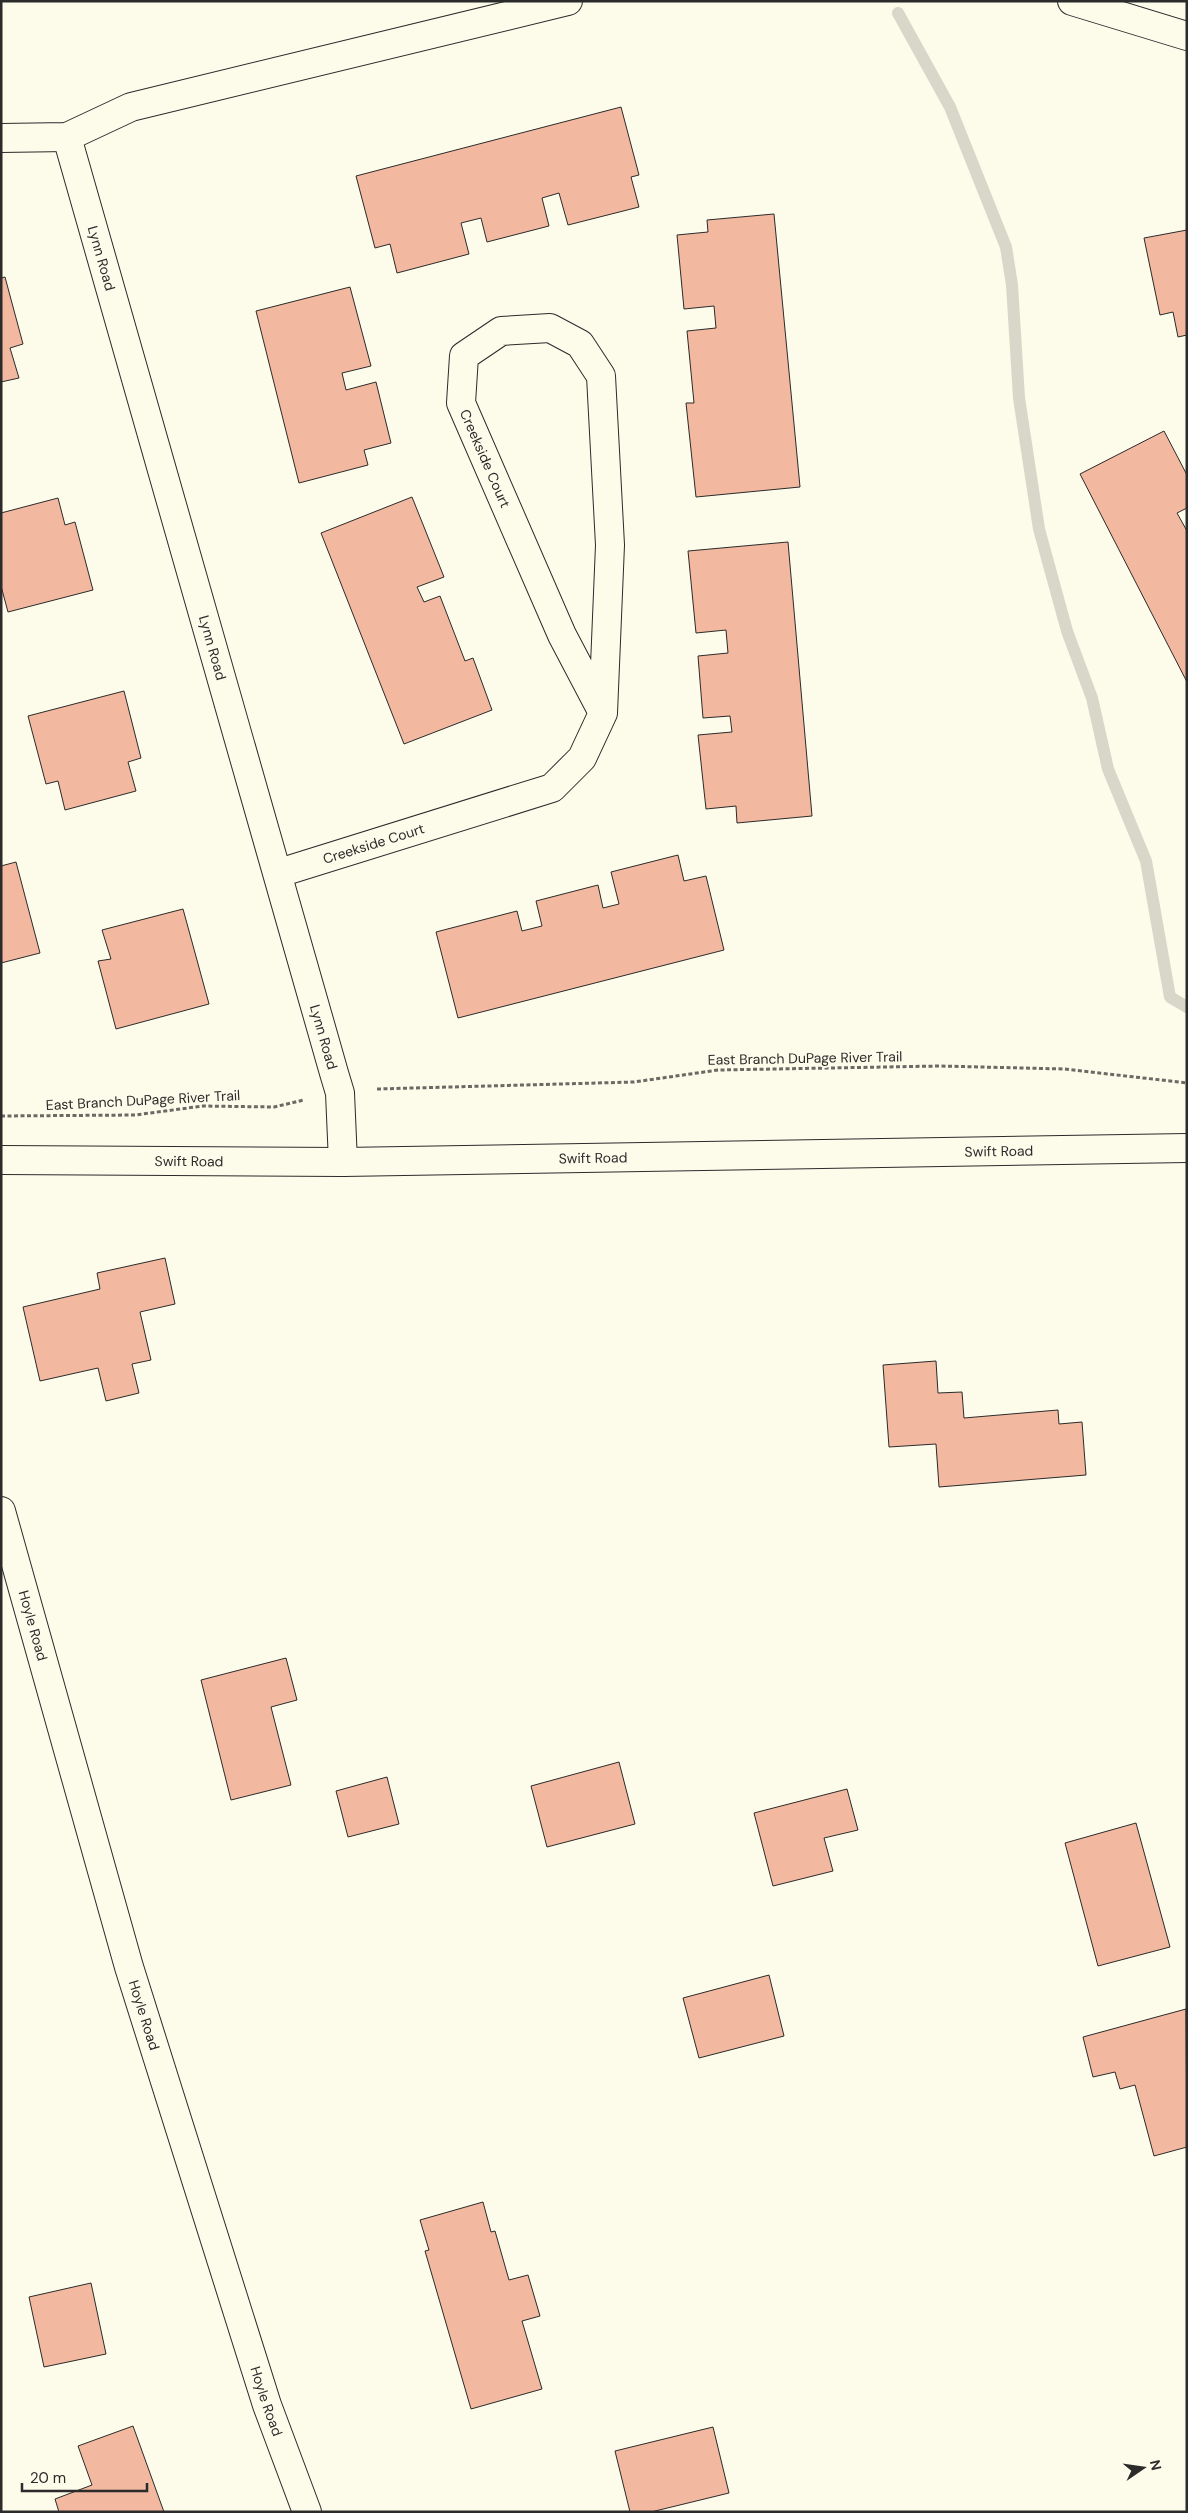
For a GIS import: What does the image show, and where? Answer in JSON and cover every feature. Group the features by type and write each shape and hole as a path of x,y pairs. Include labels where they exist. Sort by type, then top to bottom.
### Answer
{"street":[{"path":"1,138 67,137 131,107 568,1"},
{"path":"1072,1 1187,36"},
{"name":"Lynn Road","path":"67,137 279,873 340,1093 344,1162"},
{"name":"Creekside Court","path":"279,873 552,788 582,758 602,713 610,545 601,376 580,344 550,328 501,331 464,356 461,403 562,635 602,713"},
{"name":"Swift Road","path":"1,1160 344,1162 1187,1148"},
{"name":"Hoyle Road","path":"1,1511 129,1967 267,2405 307,2512"}],"path":[{"name":"East Branch DuPage River Trail","path":"374,1089 634,1082 718,1070 940,1066 1065,1069 1187,1083"},
{"name":"East Branch DuPage River Trail","path":"1,1116 135,1115 203,1106 274,1107 307,1099"}],"building":[{"path":"621,107 639,175 631,177 639,207 568,225 559,193 542,198 549,226 487,242 481,218 461,223 469,254 397,273 390,244 375,248 356,176"},
{"path":"774,214 800,487 696,497 686,403 694,403 687,331 716,328 714,306 684,309 677,235 708,232 707,220"},
{"path":"1187,230 1187,335 1178,337 1173,312 1160,315 1144,238"},
{"path":"5,277 23,344 10,348 19,378 1,382 1,278"},
{"path":"350,287 371,366 342,373 346,390 376,382 391,443 364,450 368,465 299,483 256,311"},
{"path":"1164,431 1187,475 1187,508 1177,513 1187,531 1187,682 1080,474"},
{"path":"412,497 444,577 417,587 424,602 440,596 465,661 473,658 492,710 404,744 321,533"},
{"path":"58,498 65,525 75,522 93,590 8,612 1,586 1,513"},
{"path":"788,542 812,816 737,823 736,806 706,809 698,735 732,732 730,716 703,718 698,656 728,653 726,630 696,633 688,551"},
{"path":"124,691 141,758 128,762 136,791 65,810 58,781 46,784 28,716"},
{"path":"678,855 684,881 706,876 724,950 458,1018 436,932 517,911 522,931 542,926 536,901 598,885 603,908 619,904 611,872"},
{"path":"16,862 40,953 1,963 1,866"},
{"path":"183,909 209,1004 116,1029 98,961 111,959 102,930"},
{"path":"165,1258 175,1304 140,1312 151,1360 132,1364 139,1393 106,1401 98,1368 40,1381 23,1307 100,1289 97,1273"},
{"path":"936,1361 938,1393 962,1392 964,1418 1058,1410 1059,1424 1082,1422 1086,1475 939,1487 936,1444 889,1447 883,1365"},
{"path":"286,1658 297,1700 271,1707 291,1785 231,1800 201,1680"},
{"path":"619,1762 635,1824 547,1847 531,1786"},
{"path":"387,1777 399,1824 348,1837 336,1791"},
{"path":"847,1789 858,1830 824,1838 833,1871 773,1886 754,1813"},
{"path":"1136,1823 1170,1947 1098,1966 1065,1843"},
{"path":"769,1975 784,2036 699,2058 683,1998"},
{"path":"1186,2009 1187,2147 1154,2156 1135,2085 1120,2089 1115,2072 1093,2077 1083,2037"},
{"path":"483,2202 491,2232 495,2231 509,2280 528,2275 540,2316 522,2321 542,2389 471,2409 425,2251 429,2250 420,2220"},
{"path":"91,2283 106,2354 44,2367 29,2297"},
{"path":"133,2426 164,2512 59,2512 55,2499 92,2485 78,2446"},
{"path":"713,2427 729,2493 651,2512 630,2512 615,2451"}],"waterway":[{"path":"898,13 950,107 1006,247 1012,285 1019,398 1039,529 1067,631 1092,698 1108,769 1146,861 1170,997 1187,1007"}]}
